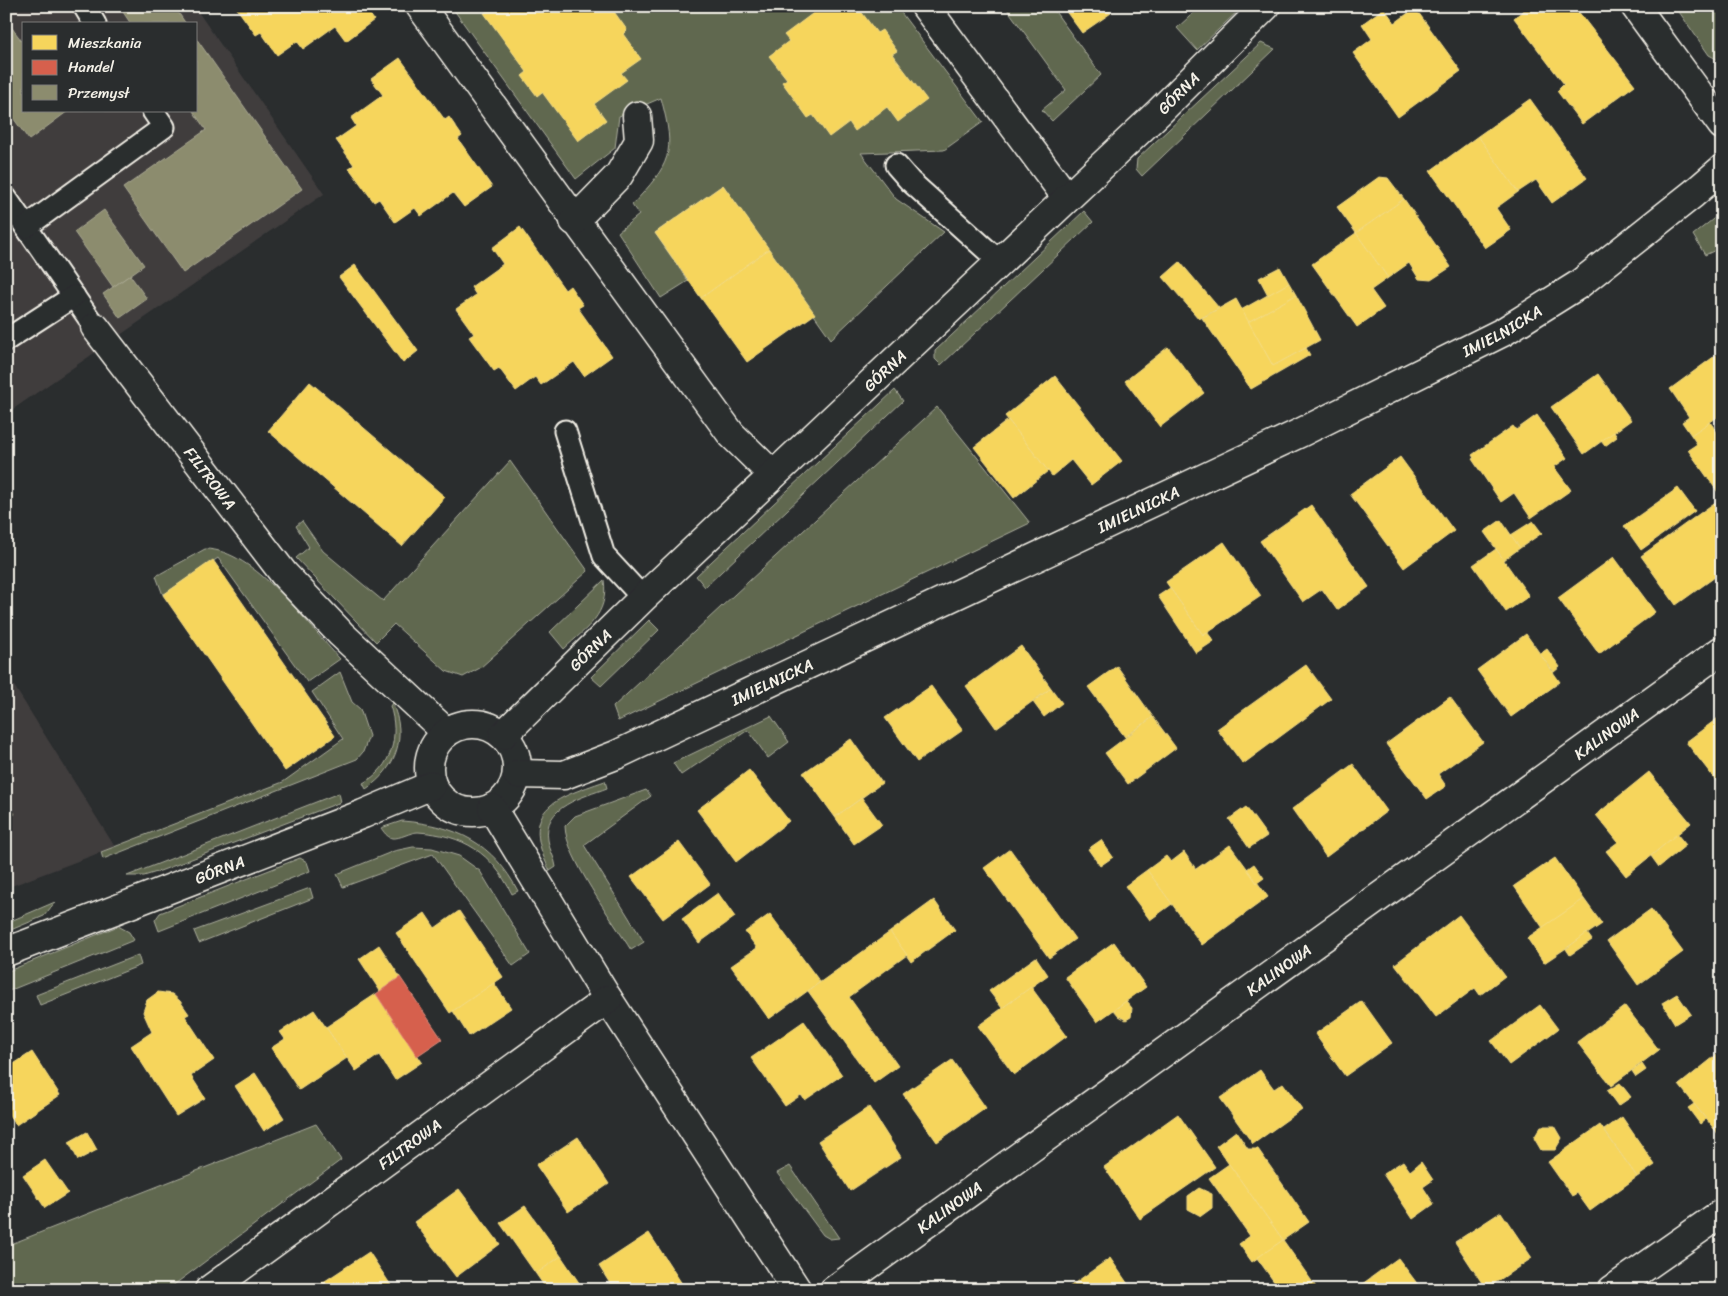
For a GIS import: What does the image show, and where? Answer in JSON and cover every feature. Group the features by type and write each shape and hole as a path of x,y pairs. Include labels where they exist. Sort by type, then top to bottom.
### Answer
{"street":[{"path":"420,6 730,434 773,475"},
{"path":"926,6 1067,198"},
{"name":"GÓRNA","path":"503,735 643,598 1067,198 1266,6"},
{"path":"1635,6 1722,126"},
{"path":"574,221 619,175 639,141 637,116"},
{"name":"IMIELNICKA","path":"517,774 564,775 616,755 1302,432 1441,363 1526,318 1578,285 1722,169"},
{"name":"FILTROWA","path":"95,327 284,574 342,634 446,732"},
{"name":"KALINOWA","path":"834,1290 1722,650"},
{"path":"475,723 485,725 503,735 512,746 517,760 517,774 509,794 492,808 469,813 457,810 442,800 432,785 428,771 430,757 436,743 446,732 455,727 475,723"},
{"name":"GÓRNA","path":"6,952 432,785"},
{"path":"492,808 608,999 797,1290"},
{"name":"FILTROWA","path":"208,1290 608,999"},
{"path":"1612,1290 1722,1213"}],"lane":[{"path":"84,6 94,22"},
{"path":"26,227 164,127 154,112"},
{"path":"896,165 910,181 999,261"},
{"name":"FILTROWA","path":"6,198 95,327"},
{"path":"6,340 74,296"},
{"path":"565,431 604,556 643,598"}],"shaded area":[{"path":"6,6 194,6 324,194 6,414"},
{"path":"6,673 115,847 6,888"}],"green space":[{"path":"451,6 896,6 983,122 944,150 861,153 896,199 944,232 831,339 723,185 655,233 688,281 661,298 618,232 639,215 632,205 655,178 667,157 669,145 668,132 661,98 619,116 615,148 576,179"},
{"path":"1005,6 1051,6 1101,75 1052,121 1042,110 1066,90"},
{"path":"1201,6 1243,6 1197,50 1177,28"},
{"path":"1675,6 1722,6 1722,62 1709,55"},
{"path":"1261,43 1275,49 1142,176 1136,169 1137,159"},
{"path":"1084,211 1093,222 941,365 935,359 935,351"},
{"path":"1722,212 1722,247 1705,255 1693,235"},
{"path":"895,390 903,401 705,587 696,576"},
{"path":"937,407 1030,523 618,721 613,707"},
{"path":"510,461 588,571 480,668 463,677 446,671 394,624 376,642 296,558 309,547 296,526 302,521 323,551 383,601"},
{"path":"205,549 224,552 242,561 261,575 296,609 340,659 307,682 218,558 163,595 156,576"},
{"path":"604,580 605,592 600,611 588,627 564,649 550,632"},
{"path":"649,620 659,630 601,686 591,677"},
{"path":"340,672 352,702 360,709 369,736 363,752 357,759 103,859 101,852 283,782 343,739 312,692"},
{"path":"392,703 399,728 399,740 396,751 392,762 385,772 366,789 363,783 381,769 391,750 394,729 390,706"},
{"path":"771,716 789,742 768,758 748,730 681,775 673,763"},
{"path":"605,781 607,788 577,799 558,811 551,819 548,828 548,840 556,867 550,871 541,850 538,833 540,820 546,810 570,794"},
{"path":"646,790 651,796 584,845 644,942 631,950 581,871 567,839 565,826 575,816"},
{"path":"339,793 341,802 160,871 144,876 127,876"},
{"path":"402,821 439,827 456,832 471,840 497,860 518,891 512,894 495,867 486,857 463,842 449,837 418,832 392,838 381,828"},
{"path":"413,847 432,848 459,856 480,871 530,954 513,966 433,854 343,887 337,874 394,851"},
{"path":"300,858 307,862 310,871 159,931 155,920 160,913"},
{"path":"310,888 313,898 199,943 194,931"},
{"path":"55,902 44,916 6,932 6,923"},
{"path":"118,926 129,932 134,940 6,992 6,972"},
{"path":"138,955 141,965 40,1005 36,995"},
{"path":"316,1124 341,1160 167,1290 6,1290 6,1246"},
{"path":"790,1166 839,1238 830,1239 823,1235 777,1173"}],"building: Mieszkania":[{"path":"235,6 364,6 374,20 346,41 335,26 303,49 297,41 277,55 261,32 256,35"},
{"path":"493,6 610,6 627,30 623,34 641,59 621,73 627,80 594,104 606,120 578,141 542,92 537,96 522,76 527,72 484,13"},
{"path":"813,6 857,6 877,33 882,30 897,51 892,54 927,100 898,122 887,107 855,131 849,122 829,137 813,115 808,118 782,82 787,79 769,56 789,41 784,35 816,11"},
{"path":"1062,6 1106,6 1111,13 1082,33"},
{"path":"1529,6 1574,6 1635,85 1582,124 1557,91 1564,84 1514,18"},
{"path":"1384,8 1395,23 1415,8 1461,71 1398,117 1353,53 1372,39 1362,24"},
{"path":"400,58 445,120 449,117 462,136 458,139 492,187 464,207 453,193 421,216 415,208 395,222 379,199 374,202 349,168 354,165 336,140 356,126 351,118 383,95 371,79"},
{"path":"1530,99 1587,178 1552,203 1536,180 1518,192 1478,136"},
{"path":"1478,136 1518,192 1496,208 1511,230 1485,248 1430,171"},
{"path":"1379,177 1388,178 1404,199 1356,233 1337,207"},
{"path":"723,185 769,249 701,298 655,233"},
{"path":"1404,199 1451,267 1431,280 1419,279 1409,263 1388,278 1356,233"},
{"path":"520,227 565,290 570,286 583,305 578,308 612,356 584,376 574,362 541,385 535,377 516,391 499,368 494,371 469,337 474,334 456,309 476,295 471,287 503,264 492,248"},
{"path":"1356,233 1388,278 1371,290 1384,308 1357,327 1312,264"},
{"path":"769,249 815,314 747,362 701,298"},
{"path":"1180,262 1219,308 1199,319 1163,277"},
{"path":"355,265 418,351 403,363 339,277"},
{"path":"1280,267 1289,283 1268,295 1259,278"},
{"path":"1289,283 1296,295 1248,322 1241,310"},
{"path":"1296,295 1320,340 1273,366 1248,322"},
{"path":"1236,299 1273,366 1306,348 1310,355 1251,389 1202,318"},
{"path":"1168,347 1204,393 1160,427 1125,381"},
{"path":"1719,353 1722,357 1722,414 1691,435 1682,422 1689,417 1670,389"},
{"path":"1598,374 1631,420 1584,454 1551,407"},
{"path":"1055,376 1122,461 1091,485 1071,460 1052,476 1005,416"},
{"path":"310,382 445,497 402,546 268,431"},
{"path":"1537,415 1567,458 1554,467 1571,490 1531,518 1514,493 1501,502 1472,459 1474,458 1472,455 1513,426 1516,430"},
{"path":"1008,420 1048,471 1014,498 974,447"},
{"path":"1710,422 1722,439 1722,498 1688,450 1697,444 1691,435"},
{"path":"1614,432 1617,437 1605,446 1601,441"},
{"path":"1400,457 1454,531 1404,568 1350,494"},
{"path":"1678,488 1695,511 1641,550 1624,526"},
{"path":"1717,501 1722,508 1722,572 1676,605 1641,556"},
{"path":"1311,505 1369,587 1337,610 1322,589 1303,602 1260,541"},
{"path":"1501,520 1520,548 1504,560 1484,532"},
{"path":"1533,521 1542,533 1520,548 1511,535"},
{"path":"1224,542 1261,596 1203,635 1166,582"},
{"path":"1496,549 1529,596 1506,612 1473,565"},
{"path":"1614,557 1655,612 1599,654 1558,598"},
{"path":"213,560 335,736 285,771 163,595"},
{"path":"1170,588 1203,635 1207,632 1214,641 1196,653 1158,596"},
{"path":"1526,634 1560,682 1511,717 1477,670"},
{"path":"1021,646 1051,688 996,728 966,686"},
{"path":"1547,649 1560,667 1554,672 1540,654"},
{"path":"1306,665 1331,699 1243,764 1217,729"},
{"path":"1117,666 1153,717 1125,737 1088,687"},
{"path":"931,686 963,730 917,762 885,718"},
{"path":"1051,688 1062,703 1044,717 1033,702"},
{"path":"1450,697 1483,742 1438,774 1446,786 1427,799 1386,744"},
{"path":"1722,715 1722,786 1721,787 1686,742"},
{"path":"1153,717 1176,748 1128,784 1105,753"},
{"path":"851,739 882,783 835,817 803,773"},
{"path":"1353,764 1387,811 1326,857 1292,809"},
{"path":"749,770 789,821 736,862 697,810"},
{"path":"1649,772 1691,823 1626,876 1606,851 1618,842 1596,815"},
{"path":"862,798 882,825 854,844 835,817"},
{"path":"1246,807 1267,836 1249,848 1229,819"},
{"path":"1677,834 1686,845 1659,867 1651,856"},
{"path":"1101,840 1113,857 1100,866 1088,849"},
{"path":"679,842 710,884 663,919 631,877"},
{"path":"1230,845 1268,897 1202,945 1147,870 1166,856 1171,862 1184,852 1196,869"},
{"path":"1010,849 1075,939 1049,958 984,868"},
{"path":"1555,858 1584,899 1543,928 1514,886"},
{"path":"1254,864 1264,878 1257,883 1247,869"},
{"path":"1147,870 1172,904 1150,920 1125,886"},
{"path":"718,893 735,917 699,943 682,919"},
{"path":"1584,899 1602,924 1544,963 1527,938"},
{"path":"934,900 955,930 911,962 890,932"},
{"path":"1651,909 1683,952 1638,985 1607,941"},
{"path":"459,911 503,977 450,1013 396,933 425,913 435,928"},
{"path":"770,914 820,982 769,1019 731,966 757,948 745,932"},
{"path":"1459,915 1505,976 1480,995 1475,988 1436,1017 1395,964"},
{"path":"890,932 907,955 849,997 898,1066 874,1083 808,991"},
{"path":"1587,933 1592,940 1570,955 1566,949"},
{"path":"1114,942 1146,987 1097,1022 1065,977"},
{"path":"379,945 400,977 380,991 359,959"},
{"path":"1036,957 1048,975 1002,1008 989,991"},
{"path":"494,983 511,1008 469,1036 453,1011"},
{"path":"1031,987 1067,1036 1014,1075 978,1026"},
{"path":"158,992 172,994 180,1001 189,1014 185,1016 214,1060 191,1076 205,1098 176,1116 131,1046 152,1032 143,1012 147,1000"},
{"path":"376,994 422,1062 395,1080 379,1055 356,1071 326,1027"},
{"path":"1677,994 1691,1014 1675,1024 1662,1003"},
{"path":"1126,1001 1132,1008 1131,1017 1126,1020 1114,1010"},
{"path":"1362,1001 1392,1043 1345,1076 1315,1034"},
{"path":"1540,1005 1558,1029 1509,1065 1491,1041"},
{"path":"1625,1006 1659,1050 1611,1086 1577,1042"},
{"path":"314,1010 347,1058 299,1090 271,1048 285,1039 280,1032"},
{"path":"804,1021 842,1075 805,1100 801,1095 785,1106 751,1058"},
{"path":"32,1052 60,1095 16,1125 6,1111 6,1069"},
{"path":"1719,1053 1722,1056 1722,1132 1719,1135 1679,1085"},
{"path":"952,1060 986,1108 937,1142 903,1094"},
{"path":"1642,1064 1646,1070 1636,1077 1632,1071"},
{"path":"1260,1070 1274,1089 1283,1083 1302,1109 1253,1144 1220,1098"},
{"path":"255,1073 284,1118 264,1131 235,1086"},
{"path":"1620,1083 1631,1097 1618,1106 1607,1091"},
{"path":"1694,1104 1706,1119 1700,1124 1688,1108"},
{"path":"869,1107 901,1157 850,1191 818,1141"},
{"path":"1178,1114 1215,1167 1140,1219 1104,1167"},
{"path":"1622,1117 1655,1165 1637,1177 1604,1130"},
{"path":"1600,1125 1637,1177 1590,1211 1577,1193 1572,1196 1548,1162"},
{"path":"1541,1126 1555,1126 1562,1138 1555,1150 1541,1150 1534,1138"},
{"path":"1236,1131 1248,1149 1258,1149 1309,1222 1283,1240 1216,1146"},
{"path":"87,1132 97,1150 78,1160 69,1142"},
{"path":"578,1137 609,1184 568,1212 536,1165"},
{"path":"45,1160 68,1193 45,1208 23,1175"},
{"path":"1403,1161 1410,1171 1421,1162 1433,1180 1423,1187 1434,1204 1413,1219 1383,1174"},
{"path":"1229,1164 1283,1240 1252,1262 1239,1244 1250,1236 1209,1178"},
{"path":"1199,1188 1212,1194 1212,1208 1201,1216 1188,1209 1188,1196"},
{"path":"459,1189 500,1244 456,1277 414,1222"},
{"path":"525,1206 561,1256 536,1274 500,1223"},
{"path":"1501,1212 1532,1258 1486,1289 1455,1242"},
{"path":"649,1233 686,1290 614,1290 599,1266"},
{"path":"1283,1240 1318,1290 1280,1290 1257,1258"},
{"path":"369,1252 394,1290 327,1290 322,1283"},
{"path":"561,1256 584,1290 547,1290 536,1274"},
{"path":"1110,1258 1132,1290 1065,1290"},
{"path":"1398,1258 1422,1290 1354,1290"}],"building: Handel":[{"path":"400,977 442,1039 417,1056 376,994"}],"building: Przemysł":[{"path":"119,6 174,6 185,22 130,22"},
{"path":"6,20 22,41 22,112 67,112 29,140 6,108"},
{"path":"198,41 302,189 183,273 123,188 206,130 194,112 198,112"},
{"path":"104,210 144,265 113,287 74,232"},
{"path":"130,275 147,299 120,318 103,294"},
{"path":"6,800 15,814 6,820"}]}
